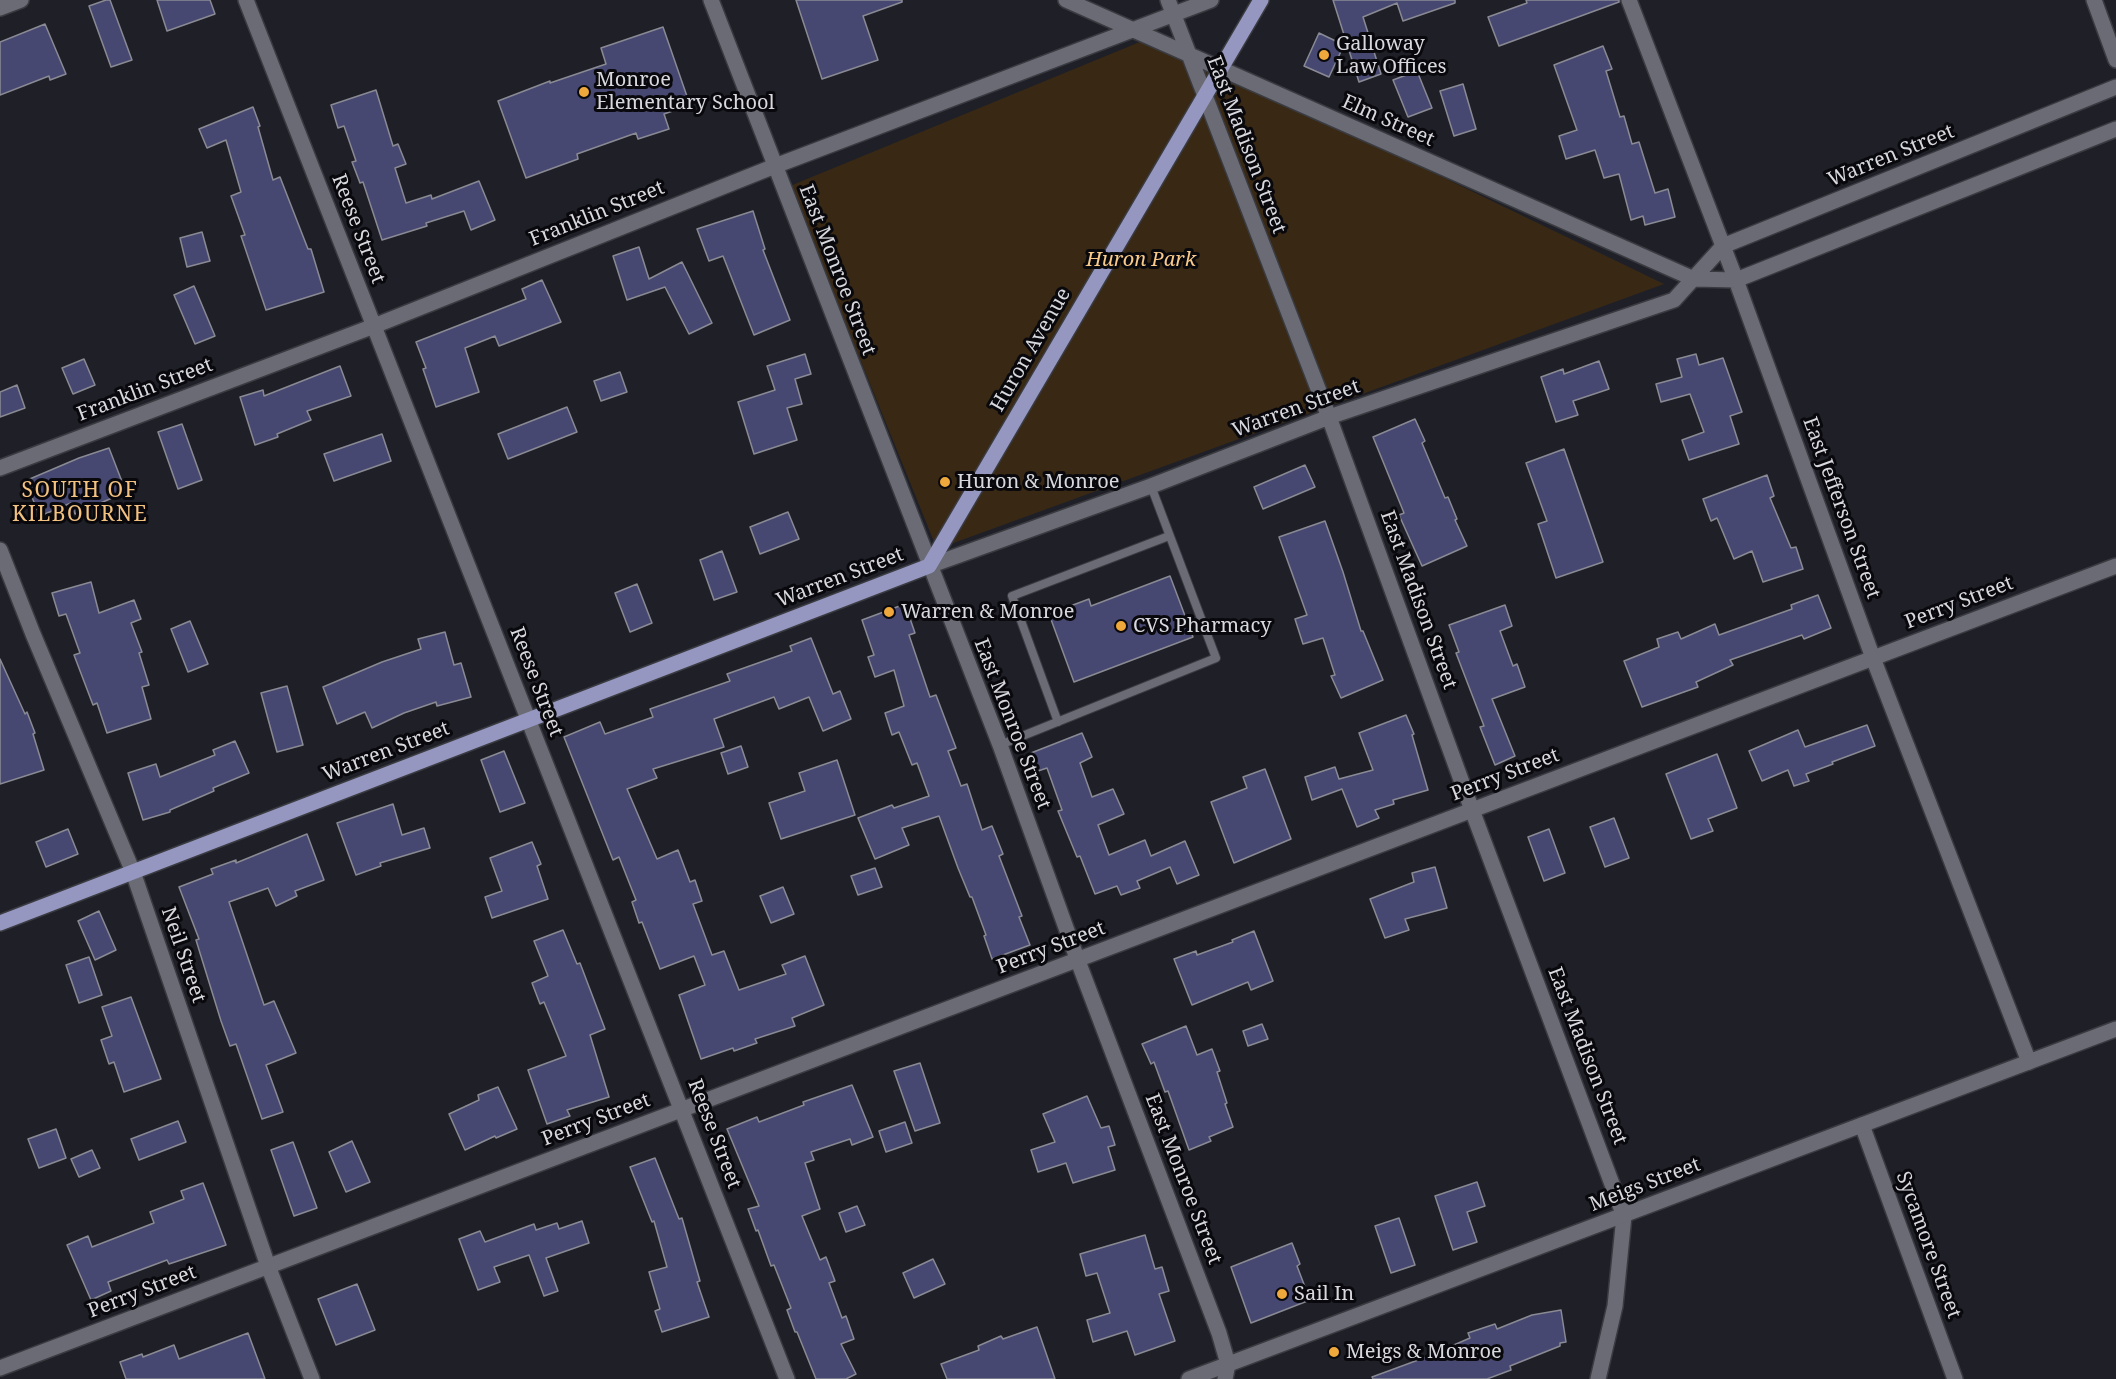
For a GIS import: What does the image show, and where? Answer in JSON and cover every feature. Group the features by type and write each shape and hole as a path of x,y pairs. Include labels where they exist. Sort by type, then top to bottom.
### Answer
{"main road":[{"name":"Huron Avenue","path":"929,566 1261,0"},
{"name":"Warren Street","path":"0,923 929,566"}],"street":[{"path":"0,8 21,0"},
{"name":"Reese Street","path":"246,0 787,1379"},
{"name":"East Monroe Street","path":"711,0 1000,745 1078,960 1219,1333 1227,1371"},
{"name":"Elm Street","path":"1066,0 1694,279"},
{"name":"Franklin Street","path":"0,468 374,326 775,166 1134,29 1171,7 1211,0"},
{"name":"East Jefferson Street","path":"1629,0 1724,246 1873,658 2028,1062"},
{"path":"2094,0 2116,60"},
{"name":"East Madison Street","path":"1171,7 1329,417 1472,810 1624,1216"},
{"name":"Warren Street","path":"929,566 1151,486 1329,417 1674,300 1724,246 2116,87"},
{"path":"1694,279 1736,280 2116,129"},
{"name":"Neil Street","path":"0,550 133,872 268,1266 312,1379"},
{"name":"Perry Street","path":"0,1368 2116,566"},
{"name":"Meigs Street","path":"1189,1379 1227,1371 1624,1216 2116,1029"},
{"name":"Sycamore Street","path":"1862,1125 1955,1379"},
{"path":"1599,1379 1615,1306 1624,1216"}],"lane":[{"path":"1000,745 1216,658 1151,486"},
{"path":"1058,722 1012,596 1169,536"}],"green space":[{"name":"Huron Park","path":"1152,37 1664,284 937,549 790,186"}],"building":[{"path":"110,0 132,60 111,67 89,6"},
{"path":"157,0 210,0 215,14 167,31"},
{"path":"796,0 902,0 902,2 863,16 878,60 822,79"},
{"path":"1333,0 1455,0 1455,3 1403,21 1397,3 1363,17 1381,74 1359,82"},
{"path":"1526,0 1619,0 1619,2 1499,46 1488,17 1527,3"},
{"path":"45,24 66,74 50,80 49,76 0,95 0,42"},
{"path":"663,27 690,105 664,114 669,129 638,139 636,133 577,154 578,159 526,178 498,101 550,81 550,83 606,64 601,48"},
{"name":"Galloway Law Offices","path":"1319,33 1344,45 1329,77 1304,66"},
{"path":"1603,46 1612,69 1606,71 1620,117 1624,116 1632,144 1639,142 1655,193 1668,189 1675,217 1645,225 1643,216 1631,220 1619,174 1604,178 1595,150 1566,159 1559,136 1577,130 1554,65"},
{"path":"1417,71 1432,108 1408,117 1393,80"},
{"path":"1463,84 1476,129 1454,136 1440,91"},
{"path":"376,90 393,146 398,144 406,164 395,168 406,203 431,195 432,199 479,181 495,220 471,230 464,211 426,223 427,226 382,240 363,182 360,183 352,162 356,161 344,126 338,128 331,105"},
{"path":"253,107 273,180 280,177 308,249 311,249 324,292 266,310 241,236 245,235 231,196 241,192 226,140 207,148 199,129"},
{"path":"753,211 765,249 763,250 790,320 754,335 723,256 709,261 697,229"},
{"path":"202,232 210,261 187,267 180,238"},
{"path":"639,247 649,279 682,262 712,323 689,334 665,287 627,300 613,256"},
{"path":"542,280 561,322 499,346 495,336 465,348 479,392 436,407 423,369 426,368 416,342 526,299 522,289"},
{"path":"194,286 215,336 195,344 174,295"},
{"path":"805,354 811,374 795,379 802,404 787,408 797,440 754,454 738,402 775,390 767,366"},
{"path":"1696,354 1699,365 1723,358 1742,412 1730,416 1739,444 1689,460 1682,440 1704,432 1690,394 1661,402 1656,384 1682,377 1677,359"},
{"path":"84,359 95,385 73,394 62,368"},
{"path":"1599,361 1609,389 1573,401 1578,415 1556,422 1541,377 1563,369 1564,374"},
{"path":"340,366 351,396 307,411 311,420 277,434 278,437 255,445 240,397 263,390 264,396"},
{"path":"620,372 627,392 601,401 594,381"},
{"path":"17,385 25,408 0,417 0,392"},
{"path":"567,407 577,432 508,459 498,434"},
{"path":"1415,419 1425,441 1422,443 1445,498 1448,497 1467,546 1422,566 1399,515 1404,513 1373,437"},
{"path":"182,424 202,480 178,489 158,432"},
{"path":"382,434 391,461 334,481 324,454"},
{"path":"109,448 126,492 75,514 71,503 40,516 25,481"},
{"path":"1564,449 1603,562 1556,578 1538,524 1547,521 1526,463"},
{"path":"1305,465 1315,487 1263,509 1254,487"},
{"path":"1767,475 1774,496 1770,498 1791,548 1796,547 1803,569 1763,582 1752,551 1734,559 1717,518 1711,521 1703,499"},
{"path":"788,512 799,539 760,554 750,527"},
{"path":"1325,521 1361,631 1363,631 1383,680 1341,698 1331,676 1335,675 1323,638 1303,644 1295,619 1307,615 1279,537"},
{"path":"722,551 737,592 714,600 700,560"},
{"name":"CVS Pharmacy","path":"1170,576 1193,637 1074,682 1049,614 1089,599 1091,606"},
{"path":"91,582 99,613 134,600 141,619 131,623 142,652 139,653 149,685 142,687 151,719 107,733 97,703 93,705 74,655 80,653 66,614 59,616 52,593"},
{"path":"637,584 652,623 630,632 615,593"},
{"path":"1818,595 1831,628 1804,639 1802,635 1730,660 1733,665 1696,682 1698,687 1642,707 1624,661 1659,647 1657,639 1678,632 1681,639 1715,624 1719,635 1792,609 1791,605"},
{"path":"905,604 915,633 909,635 930,697 936,695 956,748 948,751 961,786 967,784 982,830 992,826 1003,854 999,856 1022,916 1019,917 1030,945 992,959 972,897 970,897 958,868 939,816 902,828 909,845 875,859 858,818 892,805 894,808 929,796 917,763 912,765 899,732 892,735 885,713 904,706 894,670 875,677 868,657 874,655 862,620"},
{"path":"1505,605 1512,626 1500,631 1513,666 1517,664 1525,687 1492,699 1515,756 1495,765 1480,727 1484,726 1456,653 1459,652 1449,625"},
{"path":"190,621 208,664 188,672 171,629"},
{"path":"445,632 454,665 461,663 471,697 437,706 436,702 404,713 372,728 365,712 337,724 323,687 382,662 421,649 418,639"},
{"path":"811,638 833,694 840,691 851,719 823,731 809,697 779,709 774,697 714,719 724,747 653,769 657,778 627,789 657,859 678,850 690,882 695,880 702,901 693,904 712,955 724,951 739,990 786,974 782,965 805,956 824,1005 792,1018 795,1026 755,1039 757,1043 701,1059 679,995 705,985 694,956 660,969 642,922 639,923 632,902 636,900 619,857 613,860 564,737 600,722 605,734 653,717 650,709 730,681 727,674 792,651 790,646"},
{"path":"0,659 25,714 27,712 44,770 0,784"},
{"path":"287,686 303,745 277,752 261,693"},
{"path":"1406,715 1414,734 1412,735 1428,790 1393,800 1394,804 1375,810 1379,818 1357,827 1342,789 1312,800 1305,777 1335,767 1339,779 1373,770 1359,733"},
{"path":"1867,725 1875,746 1806,774 1809,781 1794,786 1788,770 1762,781 1749,751 1798,730 1805,747"},
{"path":"1082,733 1092,757 1080,763 1092,797 1113,789 1124,814 1098,825 1109,855 1145,840 1151,856 1185,841 1199,875 1177,884 1170,867 1137,881 1140,888 1121,895 1117,886 1095,894 1058,811 1062,810 1047,768 1038,771 1031,753"},
{"path":"235,741 249,773 213,788 214,791 170,810 170,812 143,820 128,773 156,764 160,777 215,755 213,750"},
{"path":"741,746 748,767 728,774 721,753"},
{"path":"504,751 525,803 500,812 481,760"},
{"path":"1717,754 1737,808 1708,819 1713,831 1691,839 1666,774"},
{"path":"837,760 855,815 781,839 769,803 805,791 799,773"},
{"path":"1265,769 1291,839 1234,863 1211,802 1247,788 1243,777"},
{"path":"393,804 402,835 424,828 430,848 380,863 381,866 356,875 337,823"},
{"path":"1614,818 1629,858 1605,867 1590,827"},
{"path":"68,829 78,854 46,867 36,842"},
{"path":"1549,829 1565,873 1544,881 1528,837"},
{"path":"307,834 324,880 295,891 297,896 276,906 268,888 229,902 264,1005 274,1001 296,1053 266,1065 283,1112 262,1119 236,1044 230,1046 221,1021 196,940 199,939 179,887 213,874 211,869 236,860 236,863"},
{"path":"532,842 541,864 537,866 548,899 492,918 485,897 502,891 490,858"},
{"path":"1435,867 1447,908 1405,919 1409,930 1385,938 1370,899 1414,882 1412,873"},
{"path":"875,868 882,887 858,895 851,876"},
{"path":"783,887 794,914 771,923 760,896"},
{"path":"99,911 116,950 95,960 78,921"},
{"path":"563,930 577,964 580,963 605,1029 590,1035 609,1097 567,1110 570,1116 547,1124 528,1070 566,1056 544,1002 540,1004 532,983 548,976 534,941"},
{"path":"1254,931 1273,981 1251,990 1248,982 1192,1005 1174,959 1196,951 1197,955 1233,942 1232,940"},
{"path":"89,957 102,995 79,1003 66,965"},
{"path":"131,997 161,1079 124,1092 114,1062 109,1064 101,1040 112,1036 102,1007"},
{"path":"1262,1024 1268,1039 1248,1046 1243,1031"},
{"path":"1186,1026 1197,1055 1212,1049 1220,1071 1217,1072 1233,1127 1209,1137 1211,1141 1189,1150 1168,1091 1165,1092 1154,1062 1151,1064 1142,1044"},
{"path":"920,1063 940,1123 915,1131 894,1071"},
{"path":"852,1085 873,1137 852,1145 850,1139 811,1152 814,1160 805,1163 820,1209 802,1216 820,1260 826,1257 835,1281 829,1283 842,1318 846,1316 854,1339 841,1344 856,1374 846,1379 816,1379 797,1332 795,1332 787,1310 791,1308 774,1265 771,1266 748,1209 759,1206 727,1129 757,1117 759,1122 804,1105 803,1102"},
{"path":"498,1087 517,1129 465,1150 449,1114 479,1100 478,1095"},
{"path":"1087,1096 1101,1128 1109,1126 1115,1145 1108,1147 1115,1170 1073,1183 1066,1163 1038,1172 1031,1150 1055,1142 1043,1114"},
{"path":"178,1121 186,1142 139,1160 131,1139"},
{"path":"905,1122 912,1143 886,1152 879,1131"},
{"path":"56,1129 66,1158 39,1168 28,1139"},
{"path":"352,1141 370,1182 346,1192 329,1152"},
{"path":"293,1142 317,1208 294,1216 271,1150"},
{"path":"92,1150 100,1168 79,1177 71,1159"},
{"path":"655,1158 679,1219 682,1218 700,1281 697,1282 709,1317 662,1332 655,1311 660,1309 649,1272 667,1267 654,1221 652,1222 630,1167"},
{"path":"1477,1182 1485,1206 1467,1212 1477,1242 1453,1250 1435,1196"},
{"path":"203,1183 226,1245 169,1264 167,1260 108,1282 111,1291 91,1300 67,1245 88,1236 92,1247 154,1223 150,1212 184,1199 181,1191"},
{"path":"857,1206 865,1225 846,1232 839,1213"},
{"path":"1399,1218 1415,1265 1391,1273 1375,1226"},
{"path":"582,1221 589,1243 546,1258 558,1291 544,1296 529,1255 494,1267 500,1282 478,1290 459,1239 480,1231 485,1242 534,1224 536,1230 557,1223 559,1229"},
{"path":"1145,1235 1155,1269 1162,1267 1169,1291 1159,1294 1175,1341 1135,1355 1127,1331 1093,1342 1087,1320 1110,1313 1097,1273 1086,1276 1080,1254"},
{"path":"1292,1243 1300,1264 1297,1266 1310,1300 1251,1323 1231,1267"},
{"path":"933,1259 945,1284 914,1298 903,1273"},
{"path":"357,1284 375,1330 336,1345 318,1299"},
{"path":"1561,1310 1566,1342 1510,1366 1511,1370 1487,1379 1373,1379 1372,1377 1440,1352 1470,1338 1468,1333 1495,1324 1497,1329 1532,1315"},
{"path":"1037,1327 1055,1379 947,1379 941,1364 979,1350 978,1346 1001,1336 1003,1339"},
{"path":"248,1333 265,1379 126,1379 120,1362 142,1354 143,1357 174,1345 179,1359"}],"place":[{"name":"Galloway Law Offices","path":"1324,55"},
{"name":"Monroe Elementary School","path":"584,92"},
{"name":"Huron & Monroe","path":"945,482"},
{"name":"Warren & Monroe","path":"889,612"},
{"name":"CVS Pharmacy","path":"1121,626"},
{"name":"Sail In","path":"1282,1294"},
{"name":"Meigs & Monroe","path":"1334,1352"}],"district":[{"name":"SOUTH OF KILBOURNE","path":"80,503"}]}
